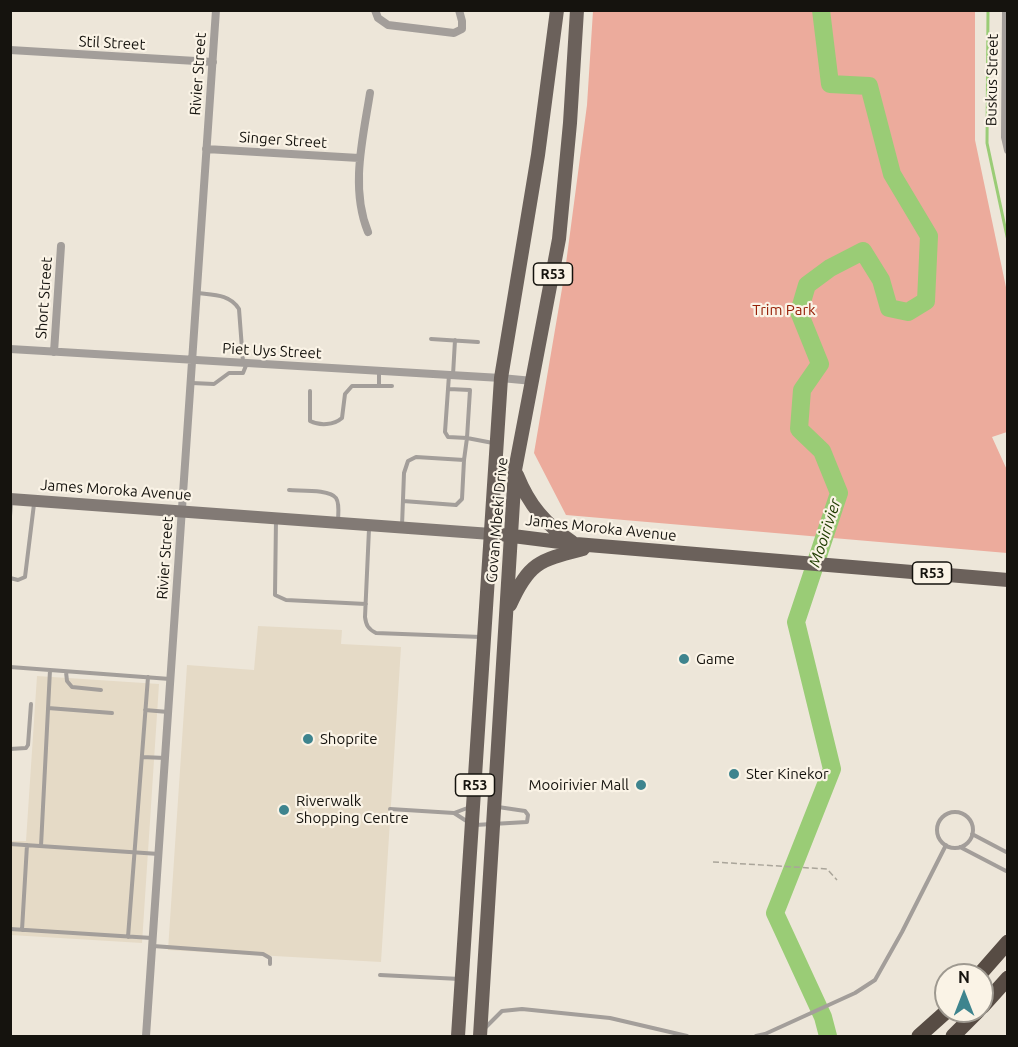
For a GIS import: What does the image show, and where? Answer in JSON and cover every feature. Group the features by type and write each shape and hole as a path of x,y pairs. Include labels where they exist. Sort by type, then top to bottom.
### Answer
{"highway":[{"path":"990,963 1008,942"},
{"path":"994,994 1008,978"},
{"path":"919,1036 934,1023"},
{"path":"953,1036 966,1023"}],"main road":[{"name":"Govan Mbeki Drive","path":"480,1035 515,470 555,266 563,207 577,10"},
{"name":"Govan Mbeki Drive","path":"459,1036 501,378 536,165 557,11"},
{"path":"515,470 528,501 538,514 556,531 576,544"},
{"name":"James Moroka Avenue","path":"491,534 576,544 1008,580"},
{"path":"507,611 522,581 544,559 599,545"}],"street":[{"name":"Rivier Street","path":"146,1036 216,10"},
{"path":"375,10 378,18 388,25 454,33 462,29 459,10"},
{"name":"Buskus Street","path":"1006,10 1005,137 1008,150"},
{"name":"Stil Street","path":"10,50 213,62"},
{"path":"368,232 360,206 359,158 370,93"},
{"name":"Singer Street","path":"206,148 359,158"},
{"name":"Short Street","path":"54,352 61,246"},
{"name":"Piet Uys Street","path":"10,349 532,381"},
{"name":"James Moroka Avenue","path":"11,499 491,534"}],"lane":[{"path":"190,383 214,384 226,374 243,373 245,363 238,309 235,302 222,296 196,293"},
{"path":"431,339 478,342"},
{"path":"455,340 445,432 448,437 497,444"},
{"path":"379,370 379,386"},
{"path":"310,391 310,421 332,424 342,418 345,394 352,386 392,386"},
{"path":"403,501 456,506 462,499 470,390 449,388"},
{"path":"402,528 404,472 408,461 416,457 464,460"},
{"path":"289,490 324,492 333,495 338,502 338,523"},
{"path":"10,516 11,499"},
{"path":"10,578 18,580 25,577 35,501"},
{"path":"276,518 275,595 286,600 366,604"},
{"path":"370,525 366,604 366,624 369,629 375,633 484,637"},
{"path":"10,667 170,680"},
{"path":"41,846 50,670"},
{"path":"66,672 67,681 72,687 101,690"},
{"path":"128,937 148,677"},
{"path":"10,748 26,748 28,745 31,704"},
{"path":"48,708 112,713"},
{"path":"145,710 168,712"},
{"path":"142,757 165,758"},
{"path":"390,809 454,813 473,806 495,806 525,812 528,818 526,822 472,825 454,813"},
{"path":"960,847 968,842 972,834 971,822 963,814 951,812 945,815 938,824 937,830 938,836 946,845 960,847 1008,872"},
{"path":"972,834 1008,853"},
{"path":"10,844 159,854"},
{"path":"22,930 27,845"},
{"path":"756,1036 855,993 875,980 946,845"},
{"path":"10,930 128,937 153,942 263,954 270,958 270,964"},
{"path":"380,975 462,979"},
{"path":"480,1035 502,1011 522,1009 610,1018 687,1036"}],"path":[{"path":"713,862 827,869 837,880"}],"shaded area":[{"name":"Riverwalk Shopping Centre","path":"258,626 342,630 341,644 401,647 381,962 168,950 187,665 254,670"},
{"path":"37,676 159,684 142,943 11,935 10,841 26,841"}],"green space":[{"name":"Trim Park","path":"593,11 975,11 975,140 1007,292 1007,432 992,437 1007,470 1007,553 566,515 534,453 565,271 587,105"}],"waterway":[{"name":"Mooirivier","path":"821,10 830,84 869,86 892,174 929,236 926,301 908,312 889,308 881,280 863,251 830,268 807,285 799,312 820,364 802,390 799,429 822,451 839,493 796,622 832,769 775,913 823,1017 828,1036"},
{"path":"988,10 987,143 1008,241"}],"place":[{"name":"Game","path":"684,659"},
{"name":"Shoprite","path":"308,739"},
{"name":"Ster Kinekor","path":"734,774"},
{"name":"Mooirivier Mall","path":"641,785"},
{"name":"Riverwalk Shopping Centre","path":"284,810"}]}
